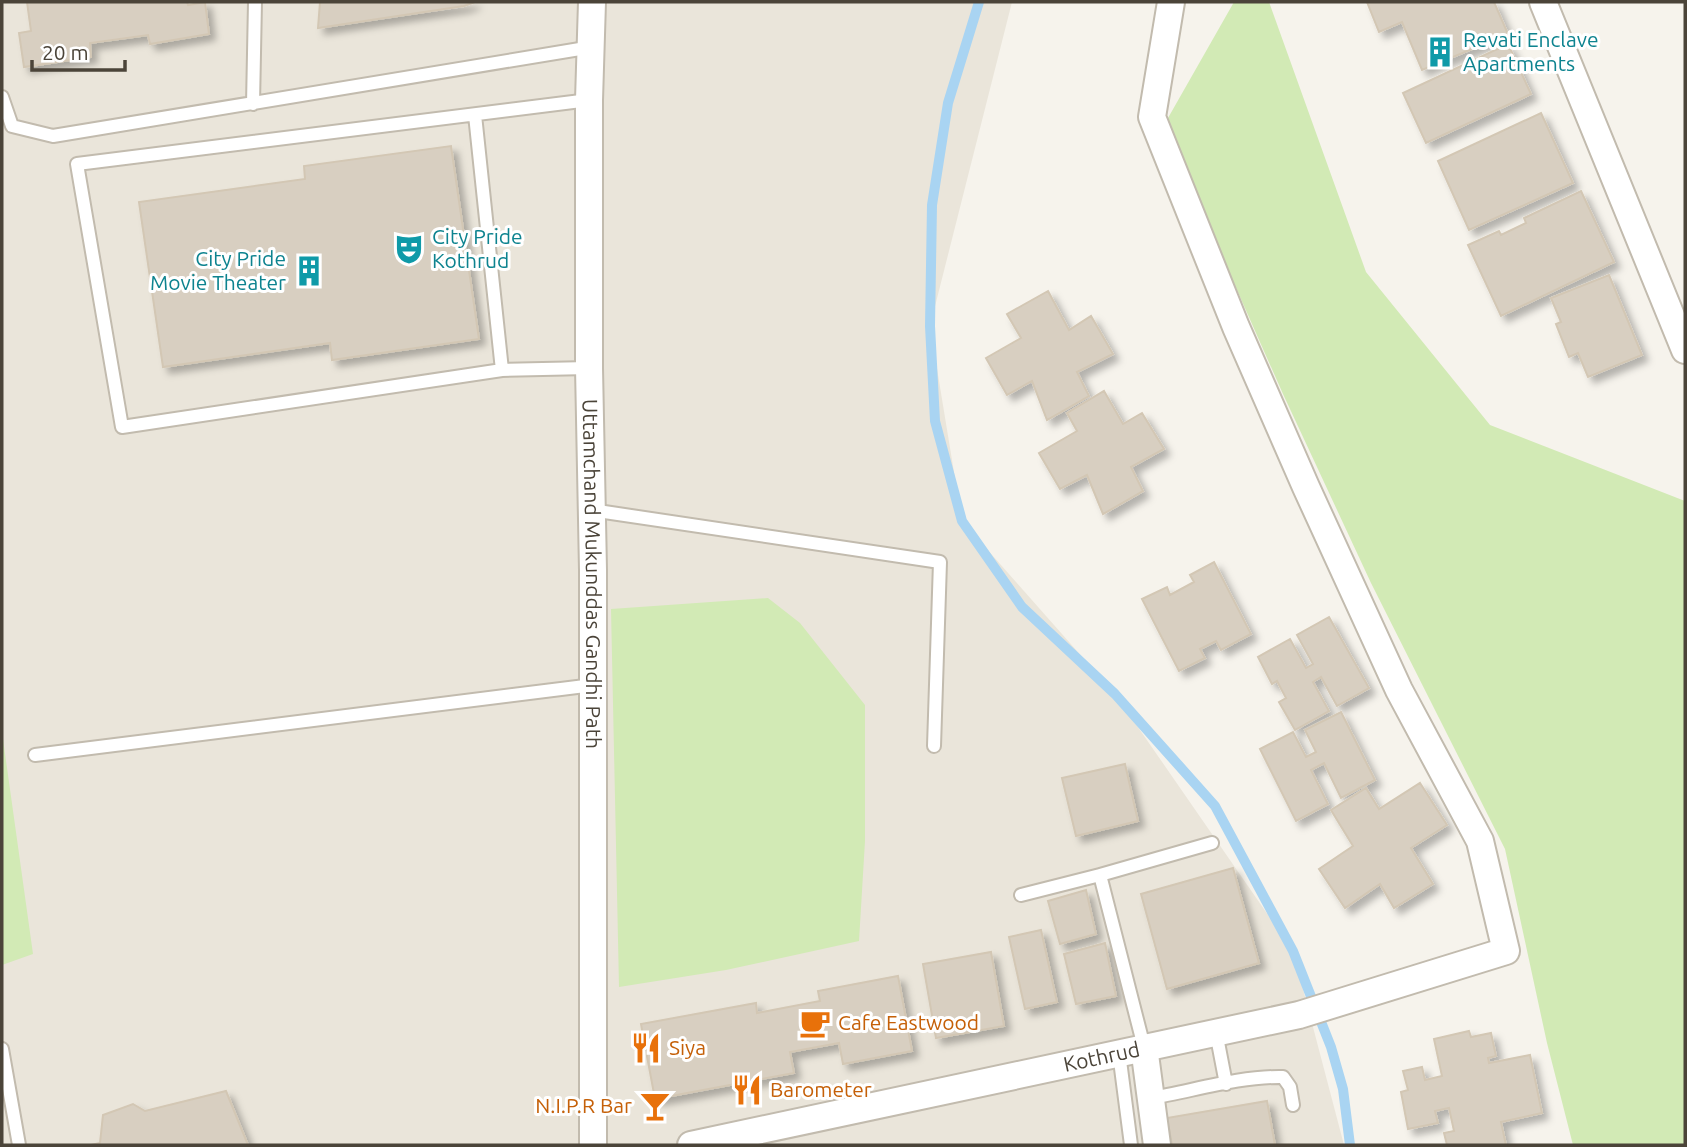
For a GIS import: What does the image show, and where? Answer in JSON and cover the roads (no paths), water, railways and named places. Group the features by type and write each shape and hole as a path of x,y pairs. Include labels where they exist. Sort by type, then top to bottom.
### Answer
{"street":[{"name":"Uttamchand Mukunddas Gandhi Path","path":"592,2 589,100 589,368 593,685 593,1145"},
{"name":"Kothrud","path":"691,1145 790,1134 1131,1050 1299,1015 1506,951 1480,841 1399,690 1312,500 1236,327 1152,117 1171,2"},
{"path":"1543,2 1685,350"},
{"path":"1131,1050 1151,1098 1157,1145"}],"lane":[{"path":"253,104 255,2"},
{"path":"2,97 12,126 53,136 592,47"},
{"path":"589,100 78,164 122,426 502,370 589,368"},
{"path":"475,115 502,370"},
{"path":"591,510 940,562 934,746"},
{"path":"34,755 593,685"},
{"path":"1021,895 1212,843"},
{"path":"1100,875 1131,1050 1131,1145"},
{"path":"1216,1032 1226,1084"},
{"path":"2,1049 19,1145"},
{"path":"1151,1098 1283,1077 1290,1087 1293,1105"}],"waterway":[{"path":"979,2 948,103 932,205 930,326 935,421 962,521 1022,607 1115,694 1215,806 1293,951 1331,1047 1343,1089 1350,1145"}],"place":[{"name":"Revati Enclave Apartments","path":"1440,52"},
{"name":"City Pride Kothrud","path":"409,249"},
{"name":"City Pride Movie Theater","path":"309,271"},
{"name":"Cafe Eastwood","path":"815,1023"},
{"name":"Siya","path":"646,1048"},
{"name":"Barometer","path":"747,1090"},
{"name":"N.I.P.R Bar","path":"655,1106"}]}
